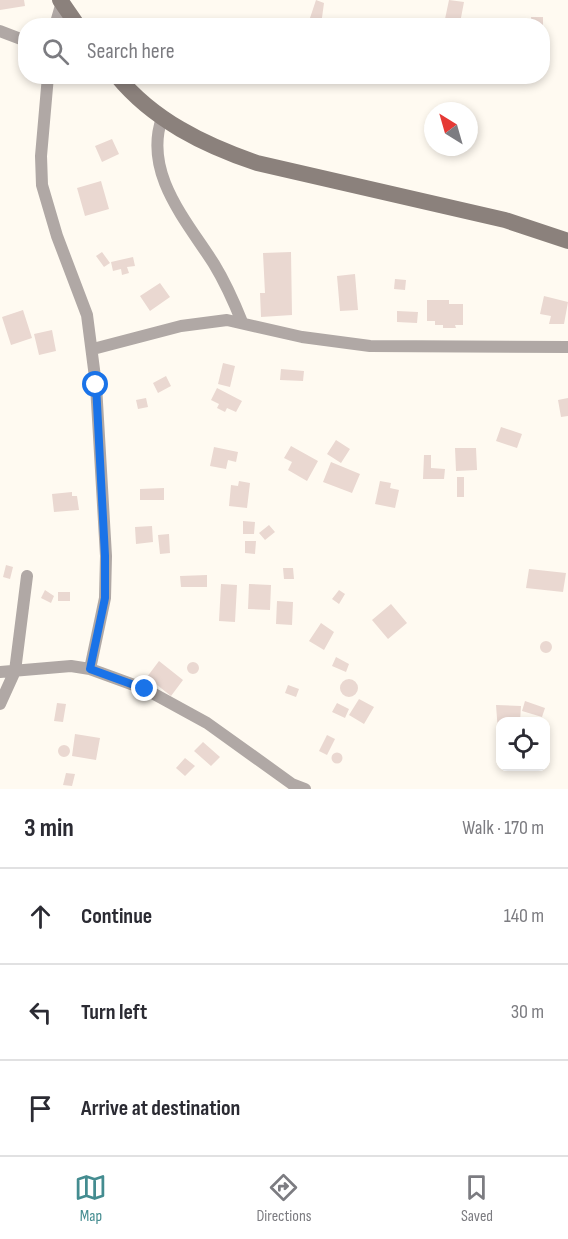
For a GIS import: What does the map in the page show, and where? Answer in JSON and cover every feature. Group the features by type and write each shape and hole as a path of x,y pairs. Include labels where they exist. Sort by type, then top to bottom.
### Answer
{"street":[{"path":"57,18 61,1"},
{"path":"61,1 73,18"},
{"path":"0,31 18,38"},
{"path":"47,84 41,156 42,185 57,236 87,315 93,349 105,556 105,598 90,669"},
{"path":"126,84 162,118 203,142 257,163 495,218 568,241"},
{"path":"162,118 155,137 158,163 163,178 183,218 215,265 242,322"},
{"path":"93,349 181,326 227,320 302,337 370,346 568,348"},
{"path":"0,704 15,671 27,576"},
{"path":"0,672 71,666 90,669 145,689 207,723 292,784 305,789"}],"building":[{"path":"0,0 24,0 25,6 0,10"},
{"path":"316,0 324,3 322,18 310,18"},
{"path":"449,0 464,2 461,18 445,18"},
{"path":"112,139 119,154 102,162 95,146"},
{"path":"101,181 109,209 85,216 77,188"},
{"path":"102,252 110,263 104,267 96,256"},
{"path":"291,252 292,315 261,317 260,293 265,293 263,253"},
{"path":"133,257 135,266 127,267 129,273 122,275 121,269 113,271 111,262"},
{"path":"355,274 358,310 340,311 337,276"},
{"path":"395,279 406,280 405,290 394,289"},
{"path":"160,283 170,297 150,311 140,296"},
{"path":"544,296 568,302 564,324 549,324 551,316 540,314"},
{"path":"427,300 449,300 449,304 463,304 463,325 455,325 456,328 443,328 443,325 435,325 435,321 427,321"},
{"path":"23,310 32,338 11,345 2,317"},
{"path":"397,311 418,312 417,323 397,322"},
{"path":"52,330 56,351 39,355 34,334"},
{"path":"223,363 235,366 230,387 218,384"},
{"path":"281,369 304,371 303,381 280,380"},
{"path":"166,376 171,386 158,393 153,383"},
{"path":"217,388 242,401 236,412 227,408 225,412 217,408 219,404 211,400"},
{"path":"146,398 148,407 138,409 136,400"},
{"path":"568,398 568,416 561,417 558,400"},
{"path":"501,427 522,434 517,448 496,441"},
{"path":"336,440 350,449 341,463 327,454"},
{"path":"291,446 318,461 307,481 288,470 292,462 284,458"},
{"path":"214,447 238,452 236,462 228,460 226,469 210,466"},
{"path":"455,448 476,448 477,470 456,471"},
{"path":"424,455 431,455 431,468 445,469 444,479 423,479"},
{"path":"331,462 360,474 352,493 323,482"},
{"path":"457,477 464,477 464,497 457,497"},
{"path":"239,481 250,483 247,508 229,506 231,485 238,486"},
{"path":"380,481 391,483 390,488 399,490 395,508 375,504"},
{"path":"164,488 164,500 140,500 140,489"},
{"path":"72,492 72,496 77,496 79,510 54,512 52,494"},
{"path":"243,521 255,522 254,534 243,534"},
{"path":"269,525 275,532 265,540 259,533"},
{"path":"152,526 153,542 136,544 135,527"},
{"path":"169,534 170,553 160,554 158,535"},
{"path":"245,541 256,541 255,554 245,553"},
{"path":"6,565 13,567 10,579 3,577"},
{"path":"283,568 293,568 294,579 284,579"},
{"path":"529,569 566,573 563,592 526,588"},
{"path":"207,575 207,587 181,587 180,576"},
{"path":"221,584 237,585 235,622 219,621"},
{"path":"249,584 271,585 270,610 248,609"},
{"path":"45,590 54,596 51,603 41,598"},
{"path":"339,590 345,594 339,604 332,599"},
{"path":"58,592 70,592 70,601 58,601"},
{"path":"277,601 293,602 292,625 276,624"},
{"path":"391,604 407,623 388,639 372,620"},
{"path":"321,623 334,632 324,650 309,641"},
{"path":"546,641 552,647 546,653 540,647"},
{"path":"336,657 349,664 346,672 332,666"},
{"path":"159,661 183,680 171,696 147,677"},
{"path":"195,662 198,663 198,673 191,674 188,673 187,666 188,663"},
{"path":"345,679 353,679 358,684 356,695 345,697 340,692 340,684"},
{"path":"288,685 299,689 296,697 285,693"},
{"path":"359,699 374,707 364,724 349,715"},
{"path":"525,701 545,708 542,717 522,711"},
{"path":"57,703 66,704 63,722 54,721"},
{"path":"337,703 349,709 345,718 332,712"},
{"path":"496,705 521,706 520,717 497,717"},
{"path":"75,734 100,738 96,760 72,756"},
{"path":"327,735 335,739 327,755 319,751"},
{"path":"203,742 220,757 211,766 194,751"},
{"path":"64,745 70,751 64,757 58,751"},
{"path":"337,752 343,758 337,764 331,758"},
{"path":"185,758 195,766 185,776 176,768"},
{"path":"66,773 75,774 72,786 63,785"}],"route":[{"path":"96,385 102,467 105,598 90,669 145,689"}]}
